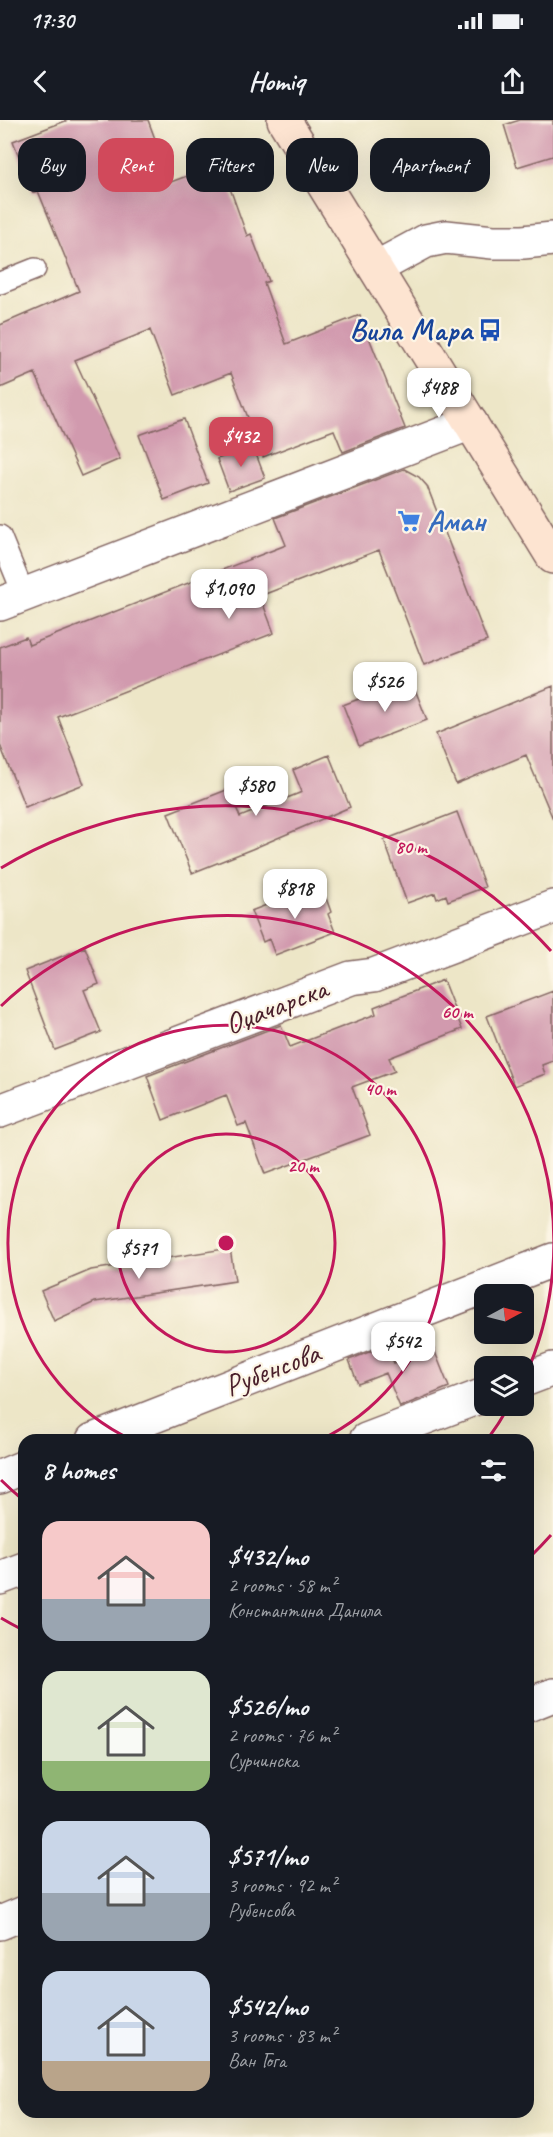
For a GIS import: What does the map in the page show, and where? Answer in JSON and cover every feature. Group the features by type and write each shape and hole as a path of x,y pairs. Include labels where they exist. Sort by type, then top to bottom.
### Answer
{"main road":[{"path":"284,120 553,557"}],"street":[{"path":"376,268 426,241 446,237 493,242 531,242 553,238"},
{"path":"12,600 471,423"},
{"name":"Оџачарска","path":"0,1111 351,978 374,975 553,907"},
{"name":"Рубенсова","path":"108,1434 553,1260"},
{"path":"534,1376 553,1369"},
{"path":"382,1434 474,1399"},
{"path":"0,1477 18,1470"},
{"path":"0,1578 18,1571"},
{"path":"534,1703 553,1695"},
{"path":"0,1923 18,1916"}],"lane":[{"path":"0,283 34,269"},
{"path":"0,536 12,600"}],"building":[{"path":"68,120 148,120 155,138 98,138 98,192 174,192 174,181 186,176 186,192 231,192 247,236 251,234 269,281 264,283 286,344 360,315 405,428 343,452 334,430 263,457 231,373 175,395 150,330 75,360 120,459 81,476 35,373 0,388 0,325 79,291 38,192 86,192 86,138 21,138"},
{"path":"520,120 553,120 553,156 517,167 504,125"},
{"path":"18,139 18,154 13,141"},
{"path":"184,419 208,483 164,500 139,435"},
{"path":"253,446 265,478 229,491 217,459"},
{"path":"404,469 419,477 427,486 487,641 424,665 379,550 260,596 274,633 58,717 84,784 25,807 0,745 0,647 26,637 29,645 286,545 275,518"},
{"path":"411,679 427,720 359,746 343,705"},
{"path":"553,686 553,819 526,755 456,784 436,734"},
{"path":"329,755 350,807 192,873 168,813 229,789 240,817 302,792 293,770"},
{"path":"457,812 485,887 448,901 446,895 437,899 435,893 407,903 384,840"},
{"path":"321,884 335,932 275,955 269,939 263,942 251,911"},
{"path":"85,947 99,984 84,990 101,1032 55,1050 25,971"},
{"path":"443,980 462,1029 389,1058 395,1071 352,1087 370,1135 265,1174 246,1123 238,1126 226,1095 163,1120 147,1076 281,1025 290,1047 376,1014 374,1007"},
{"path":"553,991 553,1061 542,1065 545,1074 514,1086 487,1016"},
{"path":"230,1248 235,1281 95,1302 54,1321 41,1291 91,1270"},
{"path":"387,1345 394,1363 433,1347 449,1387 400,1407 386,1373 358,1384 349,1360"}],"place":[{"name":"Вила Мара","path":"490,330"},
{"name":"Аман","path":"409,521"}]}
